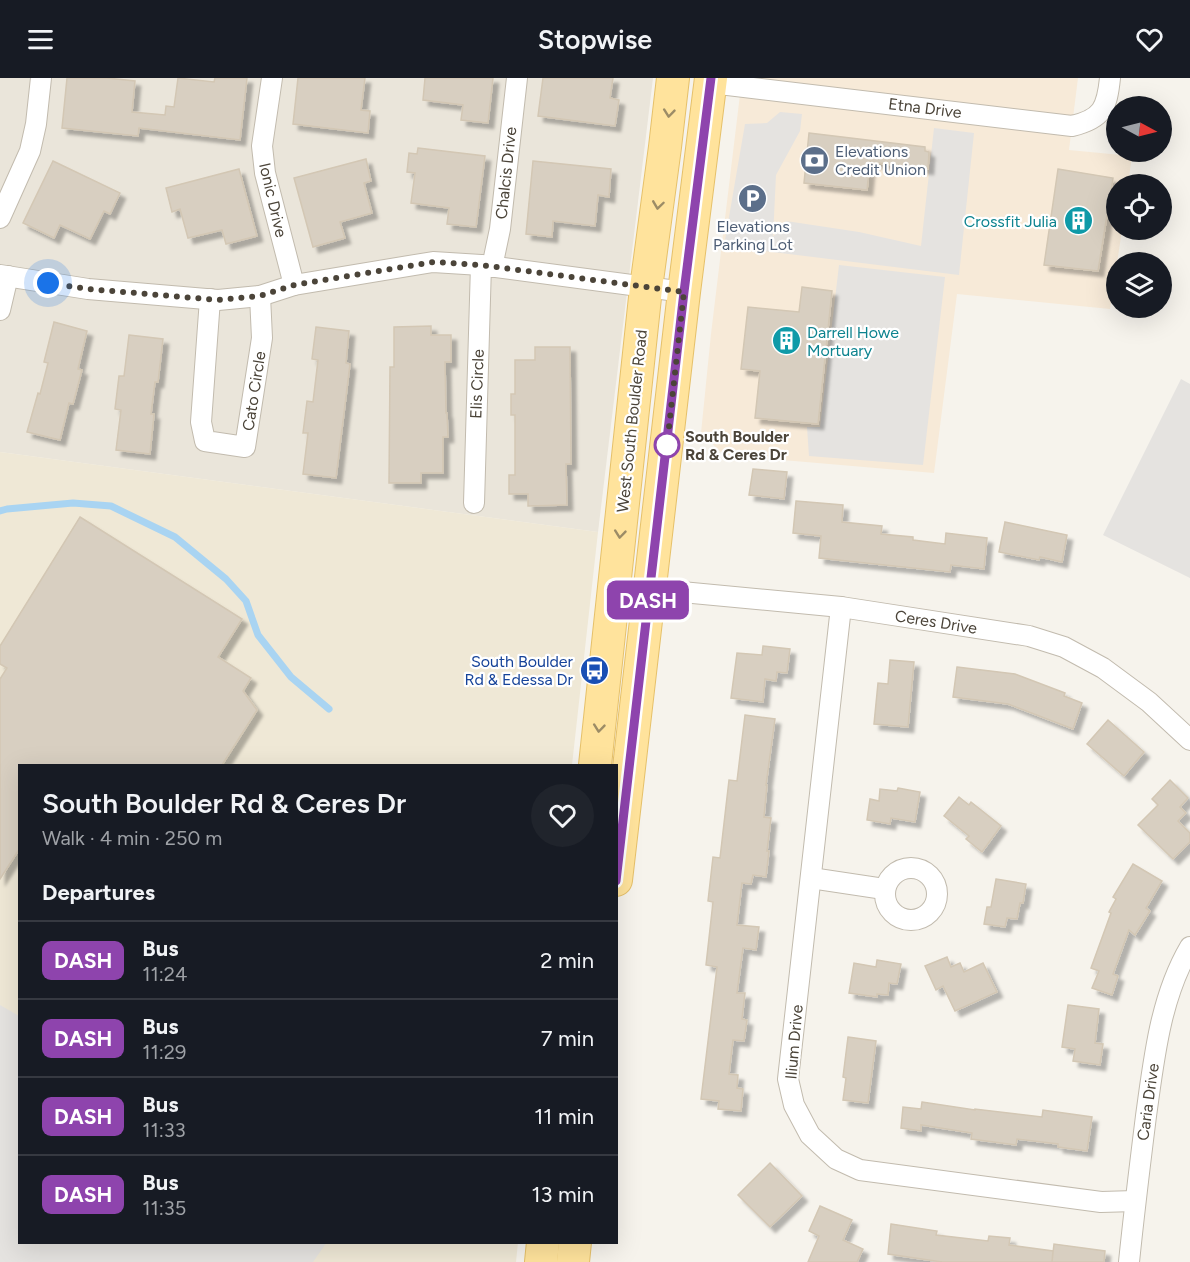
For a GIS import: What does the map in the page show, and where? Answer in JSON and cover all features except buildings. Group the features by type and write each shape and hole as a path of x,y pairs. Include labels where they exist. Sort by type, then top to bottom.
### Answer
{"main road":[{"name":"West South Boulder Road","path":"595,764 646,288 673,78"},
{"path":"618,863 684,292 711,81"},
{"path":"541,1262 543,1244"},
{"path":"573,1262 575,1244"}],"street":[{"path":"0,218 30,151 36,124 41,78"},
{"name":"Ionic Drive","path":"273,78 262,147 265,173 294,285"},
{"name":"Chalcis Drive","path":"487,266 500,229 517,78"},
{"name":"Etna Drive","path":"711,81 1072,126 1088,122 1101,111 1108,93 1110,78"},
{"path":"0,310 4,275 88,289 218,300 260,296 294,285 433,262 487,266 684,292"},
{"name":"Elis Circle","path":"474,503 487,266"},
{"name":"Cato Circle","path":"210,299 201,422 205,441 245,447 262,338 260,296"},
{"name":"Ceres Drive","path":"650,589 841,608 1029,636 1064,647 1103,668 1149,702 1190,740"},
{"name":"Ilium Drive","path":"841,608 788,1079 794,1105 810,1135 837,1159 860,1170 1101,1202 1135,1201"},
{"path":"811,878 884,889"},
{"name":"Caria Drive","path":"1129,1262 1154,1057 1163,1014 1183,960 1190,948"}],"shaded area":[{"path":"0,78 653,78 598,532 0,452"},
{"path":"742,78 1078,78 1069,150 1106,154 1106,162 1131,162 1129,174 1106,174 1106,240 1120,240 1119,252 1106,252 1106,309 957,294 934,473 724,455 701,433"},
{"name":"Elevations Parking Lot","path":"780,112 802,114 800,131 776,175 773,237 786,221 859,232 921,246 934,128 974,133 959,275 724,246 745,124 767,123"},
{"path":"839,265 945,277 923,465 809,456 807,427 820,427"},
{"path":"1181,379 1190,384 1190,578 1103,535"},
{"path":"0,452 598,532 572,764 18,764 18,1244 518,1244 516,1262 0,1262"},
{"path":"0,1005 18,1015 18,1244 326,1244 313,1262 0,1262"}],"waterway":[{"path":"0,511 73,503 111,506 175,537 226,579 246,601 258,635 291,677 329,709"}],"bus line":[{"name":"DASH","path":"618,864 711,78"}],"place":[{"name":"Elevations Credit Union","path":"814,160"},
{"name":"Elevations Parking Lot","path":"753,198"},
{"name":"Crossfit Julia","path":"1078,221"},
{"name":"Darrell Howe Mortuary","path":"786,341"},
{"name":"South Boulder Rd & Ceres Dr","path":"667,445"},
{"name":"South Boulder Rd & Edessa Dr","path":"594,670"}],"route":[{"path":"48,283 88,289 218,300 260,296 294,285 433,262 481,265 684,292 667,445"}]}
